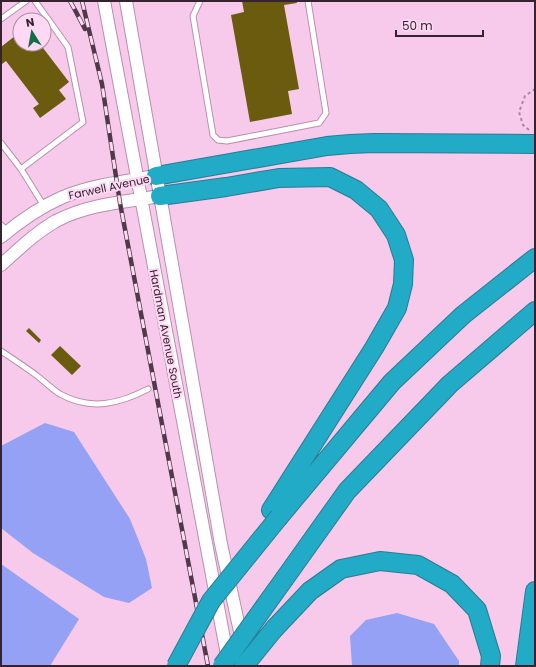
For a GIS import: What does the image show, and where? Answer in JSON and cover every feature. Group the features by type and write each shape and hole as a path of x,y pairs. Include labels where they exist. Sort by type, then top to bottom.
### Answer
{"highway":[{"path":"156,176 320,147 350,144 532,137"},
{"path":"160,196 279,178 330,177 356,190 379,209 396,235 404,260 402,284 397,308 275,514"},
{"path":"176,666 211,601 275,514 392,382 463,315 535,258"},
{"path":"222,666 347,491 450,384 535,311"},
{"path":"244,666 274,629 310,591 342,569 380,561 418,565 452,584 477,610 491,656 490,666"},
{"path":"525,666 535,591"}],"street":[{"name":"Hardman Avenue South","path":"104,1 230,666"},
{"name":"Hardman Avenue South","path":"126,1 221,544 247,666"},
{"name":"Farwell Avenue","path":"3,231 44,206 64,196 83,190 156,176"},
{"name":"Farwell Avenue","path":"1,265 28,240 57,221 87,209 160,196"}],"lane":[{"path":"2,16 26,1"},
{"path":"21,169 83,122 68,47 35,1"},
{"path":"200,1 193,16 213,135 218,140 227,141 319,123 326,113 308,1"},
{"path":"1,143 21,169 44,206"},
{"path":"1,351 60,394 77,402 107,404 125,400 148,389"}],"path":[{"path":"532,137 523,125 519,112 525,96 535,89"}],"water":[{"path":"45,423 74,432 130,519 146,559 152,588 129,603 104,597 33,553 1,528 1,446"},
{"path":"1,564 79,619 50,666 1,666"},
{"path":"397,613 434,624 459,661 459,666 352,666 350,636 366,620"}],"building":[{"path":"242,1 296,1 297,3 284,5 299,89 288,91 292,114 250,122 231,15 244,12"},
{"path":"12,38 12,52 46,52 69,82 59,90 66,99 40,118 33,108 39,104 6,61 2,64 1,47"},
{"path":"29,328 41,340 39,343 26,331"},
{"path":"60,346 81,366 72,375 51,355"}],"railway":[{"path":"70,1 85,29"},
{"path":"82,1 102,84 120,203 208,666"}]}
